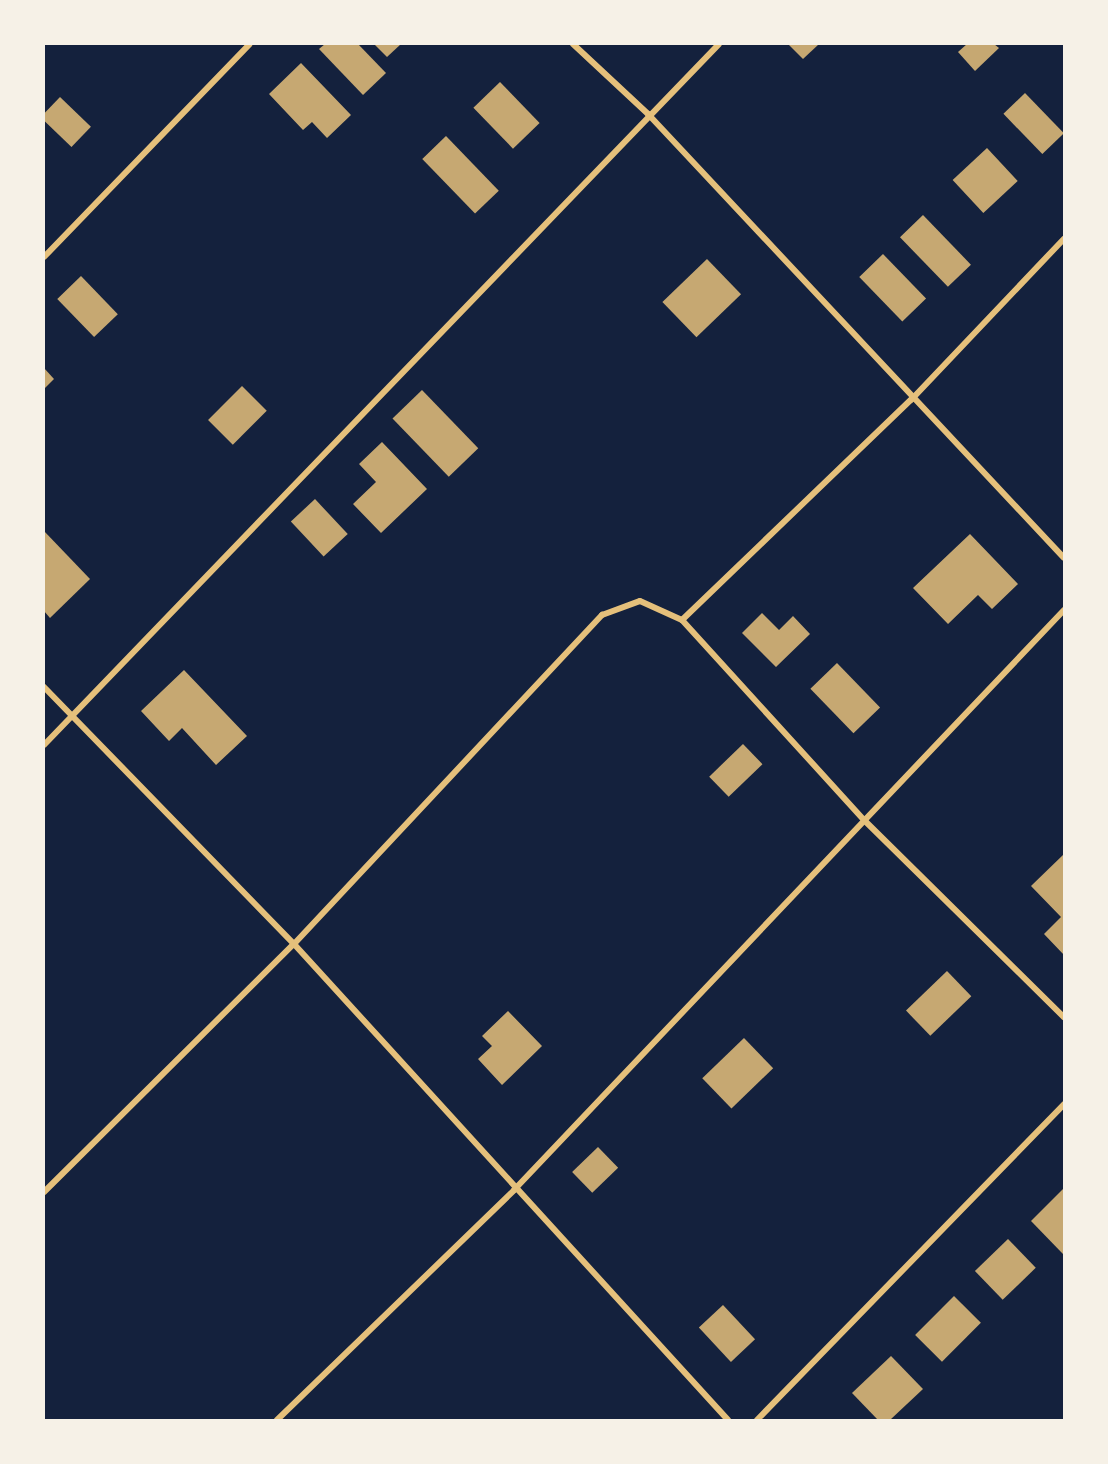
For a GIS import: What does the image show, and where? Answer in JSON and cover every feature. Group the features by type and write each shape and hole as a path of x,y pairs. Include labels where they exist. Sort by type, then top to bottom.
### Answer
{"street":[{"path":"44,257 250,44"},
{"path":"573,44 648,114 911,400 1065,558"},
{"path":"44,745 648,114 719,44"},
{"path":"682,620 911,400 1065,239"},
{"path":"44,1192 294,944 602,615 640,601 682,620 864,820 1065,1017"},
{"path":"277,1420 514,1190 1065,610"},
{"path":"44,687 294,944 514,1190 728,1420"},
{"path":"758,1420 1065,1104"}],"building":[{"path":"325,44 358,44 386,73 363,95 319,49"},
{"path":"374,44 401,44 387,57"},
{"path":"788,44 819,44 803,59"},
{"path":"967,44 994,44 999,48 975,71 958,52"},
{"path":"301,63 351,115 327,138 312,122 303,130 269,94"},
{"path":"500,82 540,123 513,149 473,108"},
{"path":"1025,93 1064,133 1042,154 1003,114"},
{"path":"60,97 91,127 71,147 44,120 44,114"},
{"path":"446,136 499,191 475,214 422,159"},
{"path":"987,148 1018,181 983,213 953,180"},
{"path":"923,215 971,265 948,287 900,237"},
{"path":"883,254 926,299 902,322 859,277"},
{"path":"707,259 741,294 696,337 662,302"},
{"path":"81,276 118,314 94,337 57,299"},
{"path":"44,368 54,379 44,389"},
{"path":"242,386 267,411 233,445 208,420"},
{"path":"422,390 478,448 449,477 393,418"},
{"path":"382,442 427,489 381,533 353,504 376,482 359,464"},
{"path":"315,499 348,534 324,557 291,522"},
{"path":"44,531 90,579 50,618 44,611"},
{"path":"970,534 1018,584 992,609 978,595 948,624 913,588"},
{"path":"762,613 779,630 793,616 810,634 776,667 742,633"},
{"path":"837,663 880,708 853,733 810,689"},
{"path":"184,670 247,736 216,765 182,728 169,741 141,711"},
{"path":"743,744 762,764 729,797 709,777"},
{"path":"1064,854 1064,955 1044,934 1061,917 1031,886"},
{"path":"947,971 971,996 930,1036 906,1011"},
{"path":"508,1011 542,1046 502,1085 478,1059 492,1046 482,1036"},
{"path":"744,1038 773,1068 731,1109 702,1078"},
{"path":"598,1147 618,1168 592,1193 572,1172"},
{"path":"1064,1188 1064,1253 1063,1254 1031,1221"},
{"path":"1008,1239 1036,1268 1003,1300 975,1271"},
{"path":"954,1296 981,1323 942,1362 915,1335"},
{"path":"723,1305 755,1339 731,1362 699,1328"},
{"path":"891,1356 923,1389 890,1420 878,1420 852,1393"}]}
